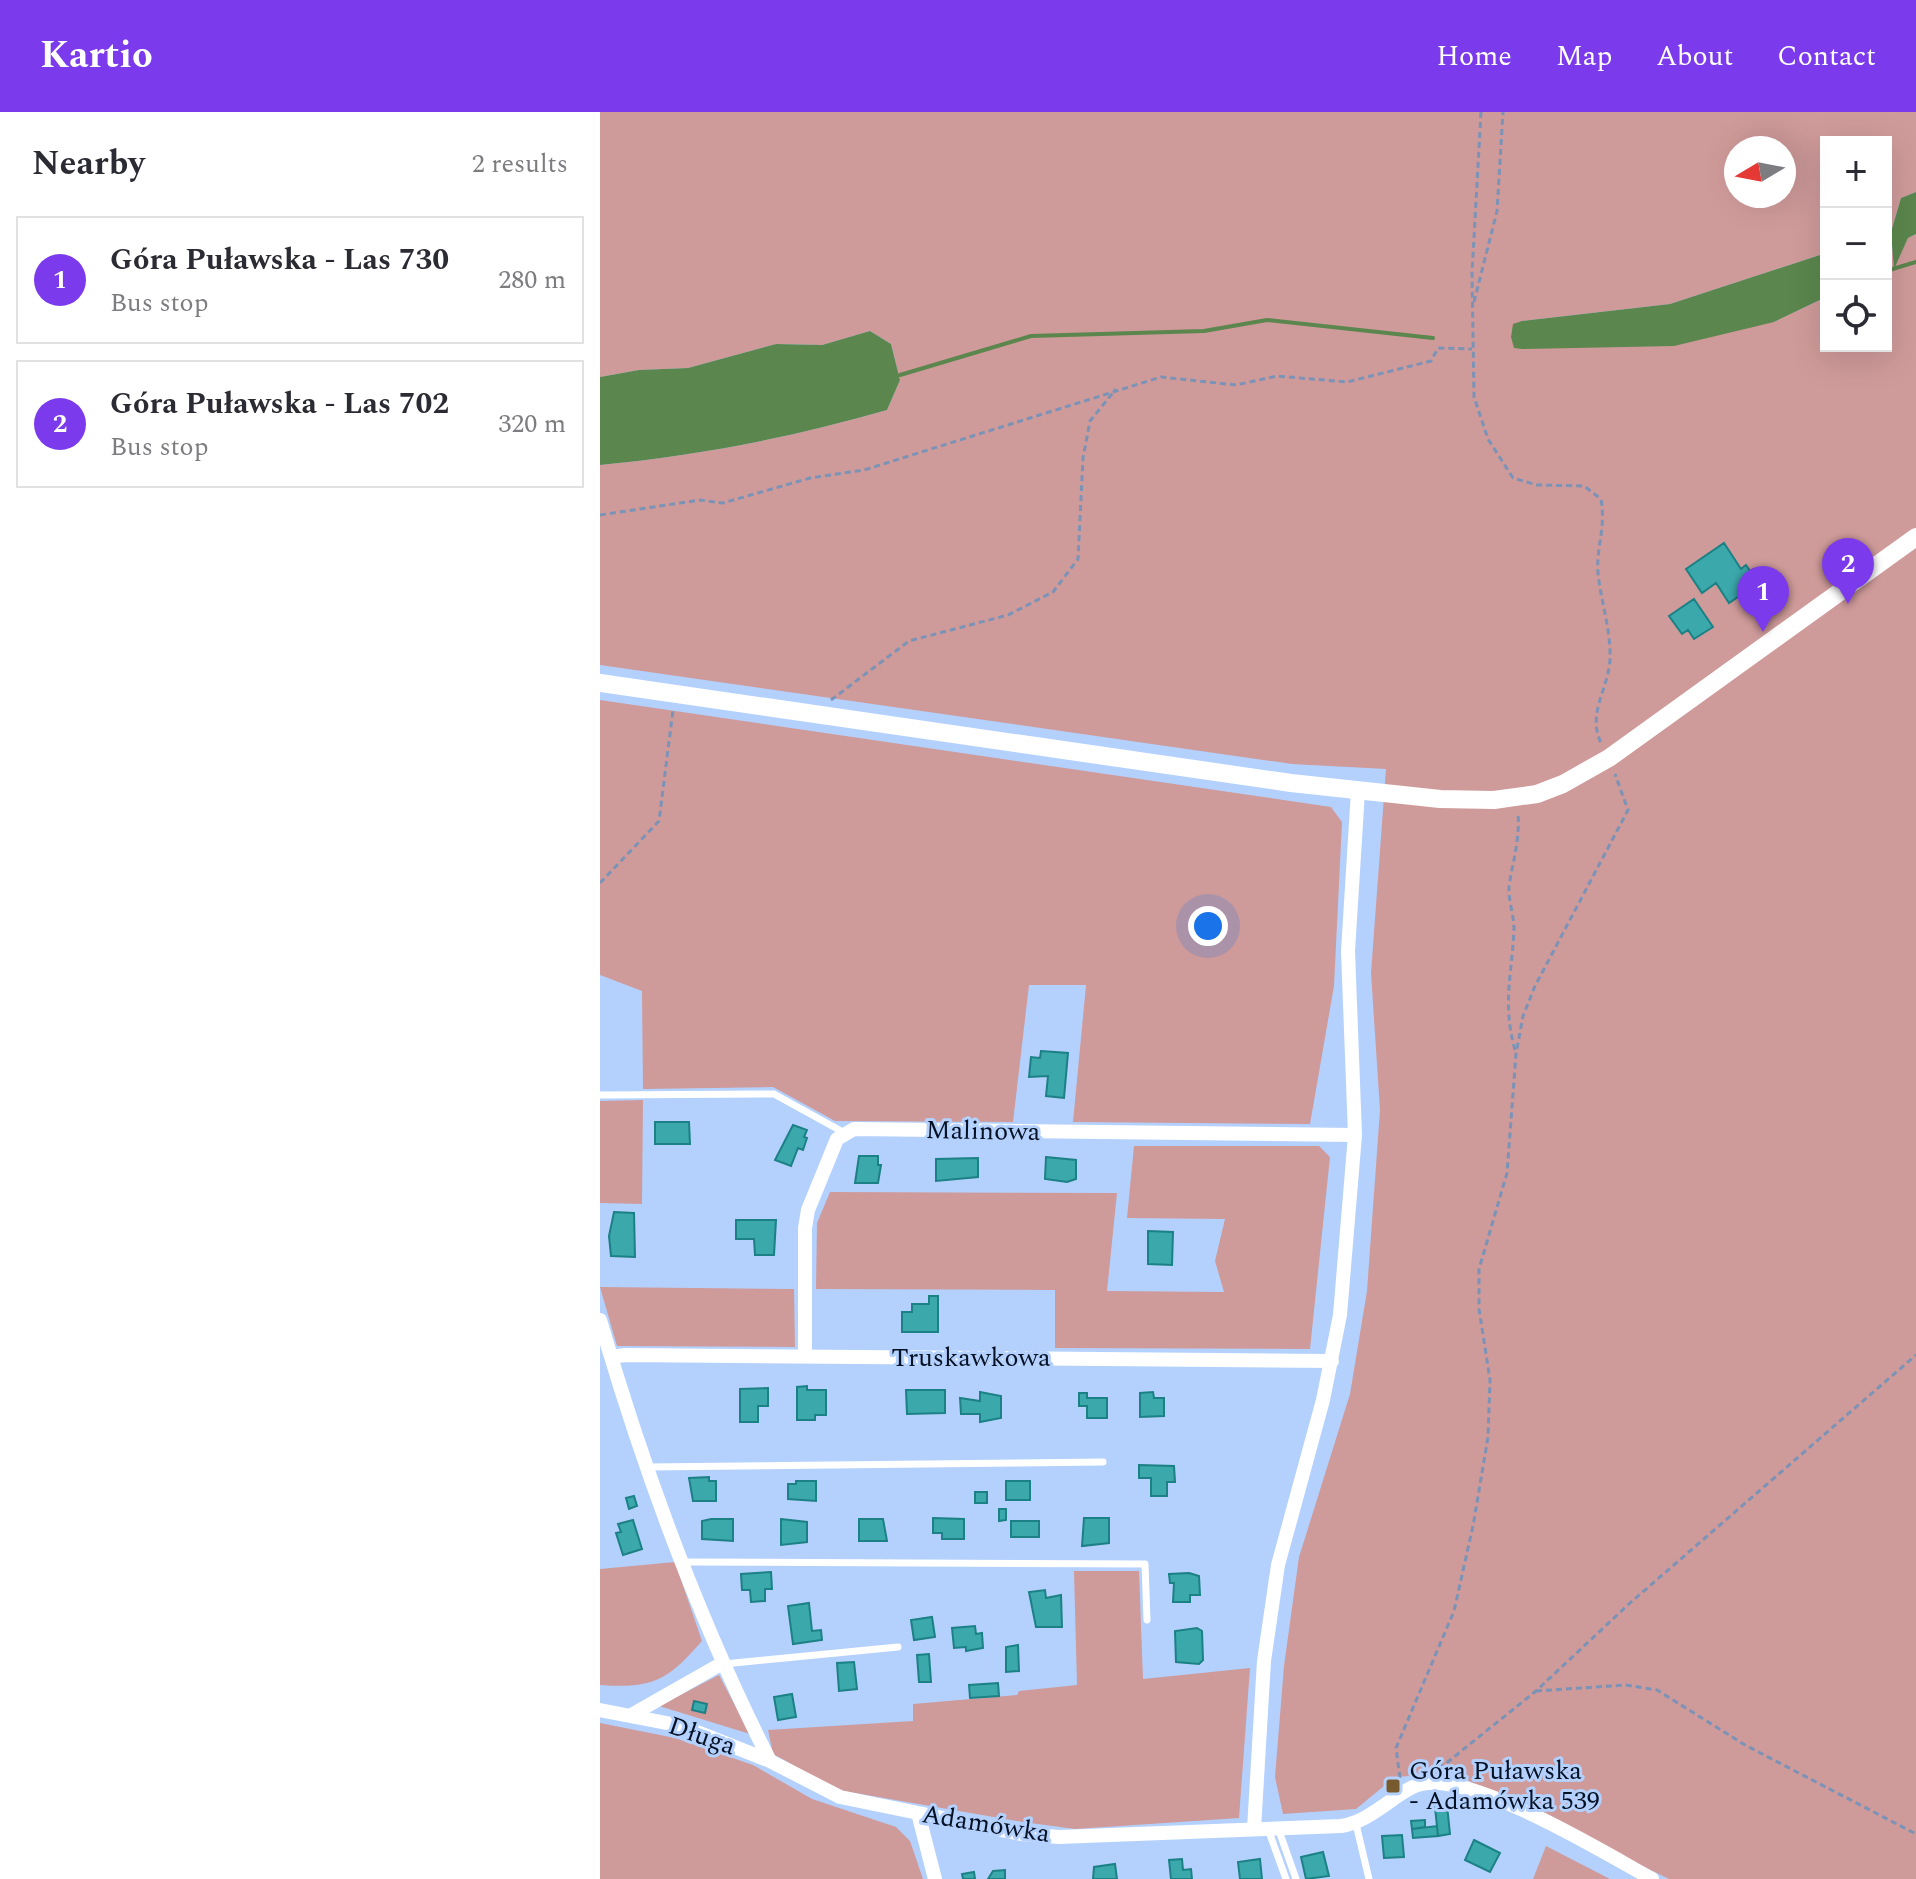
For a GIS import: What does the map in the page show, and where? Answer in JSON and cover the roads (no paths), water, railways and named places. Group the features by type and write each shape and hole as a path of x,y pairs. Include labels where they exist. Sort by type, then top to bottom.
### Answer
{"street":[{"path":"600,683 1358,791 1466,801 1517,797 1563,784 1609,758 1916,537"},
{"path":"1267,1829 1264,1661 1274,1590 1332,1361 1340,1315 1355,1135 1348,951 1358,791"},
{"name":"Malinowa","path":"843,1132 854,1129 1355,1135"},
{"path":"805,1356 806,1219 837,1139 843,1132"},
{"path":"600,1320 648,1467 721,1664 770,1761"},
{"name":"Truskawkowa","path":"611,1357 1332,1361"},
{"name":"Długa","path":"633,1714 721,1664"},
{"name":"Długa","path":"600,1710 682,1726 770,1761"},
{"name":"Adamówka","path":"770,1761 840,1797 1021,1834 1059,1837 1356,1824 1421,1784 1453,1784 1500,1800 1652,1879"},
{"path":"918,1813 935,1879"}],"lane":[{"path":"600,1095 774,1094 843,1132"},
{"path":"648,1467 1103,1462"},
{"path":"683,1562 1145,1564 1147,1620"},
{"path":"721,1664 898,1647"},
{"path":"1356,1824 1369,1879"},
{"path":"1267,1829 1286,1879"},
{"path":"1267,1829 1296,1879"}],"waterway":[{"path":"1892,269 1916,262"},
{"path":"900,375 1031,336 1204,331 1267,320 1433,338"}],"place":[{"name":"Góra Puławska - Las 702","path":"1848,604"},
{"name":"Góra Puławska - Las 730","path":"1763,632"},
{"name":"Góra Puławska - Adamówka 539","path":"1393,1786"}]}
